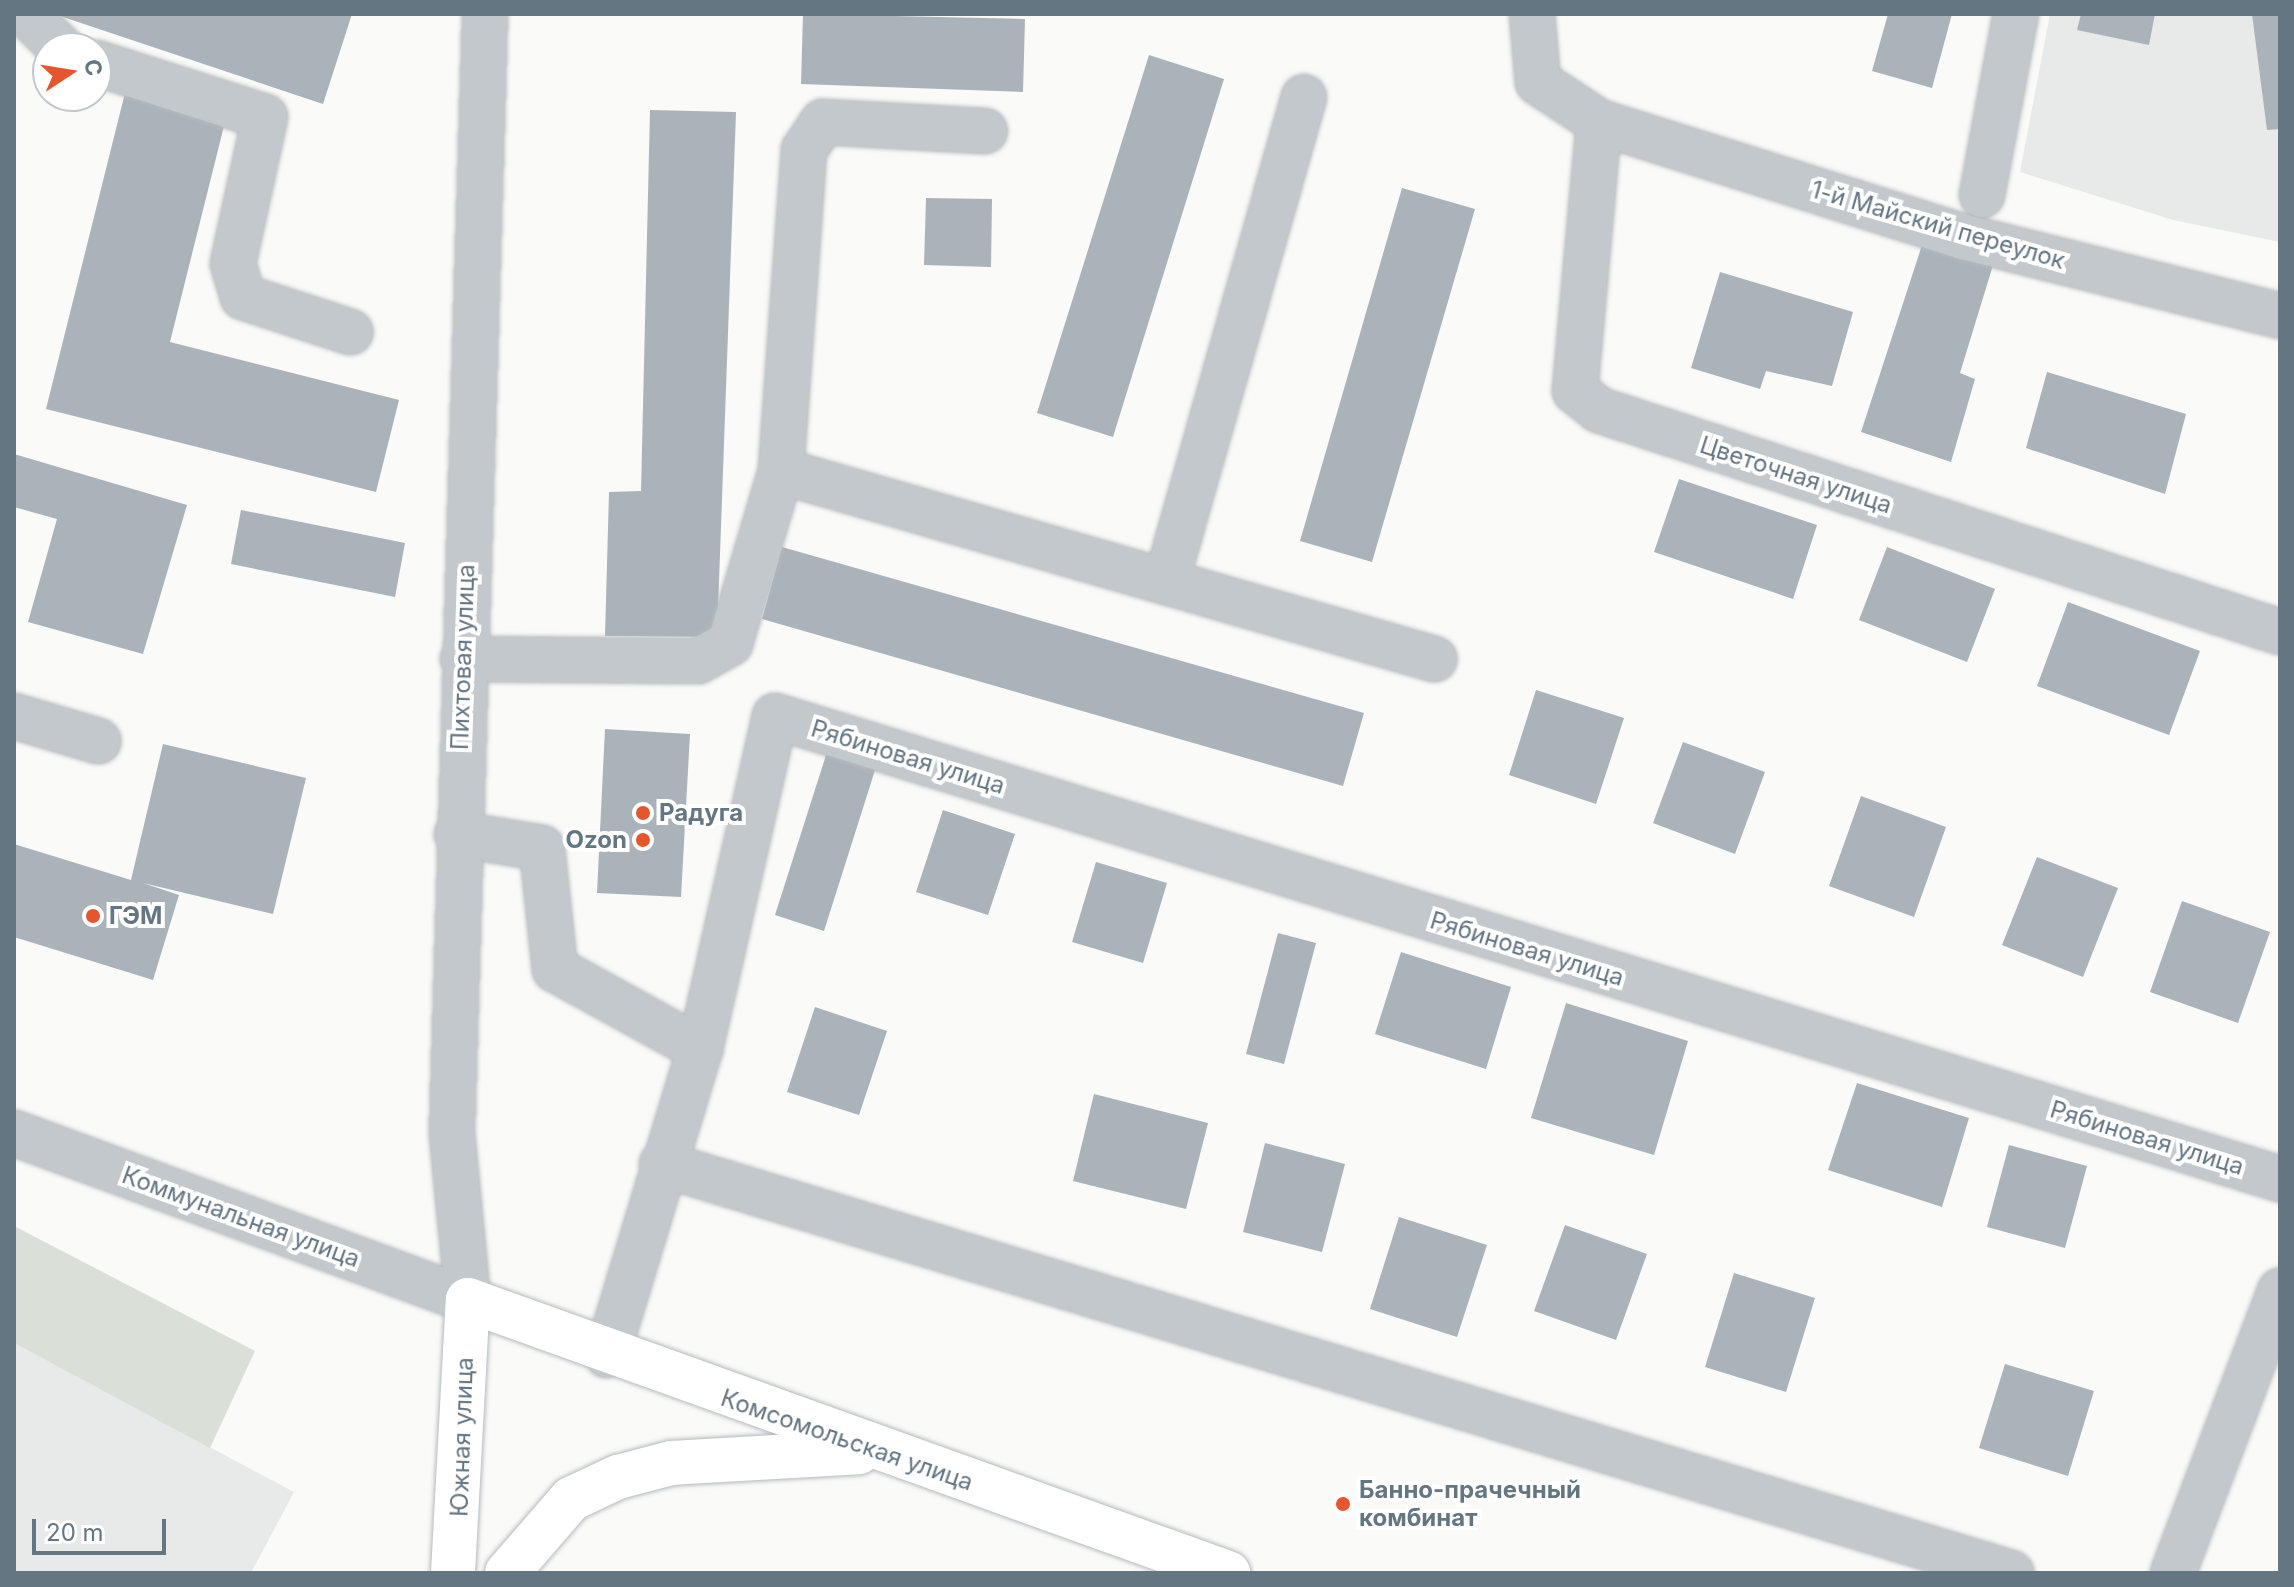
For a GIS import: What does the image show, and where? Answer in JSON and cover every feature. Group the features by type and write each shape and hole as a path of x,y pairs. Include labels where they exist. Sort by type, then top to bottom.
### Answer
{"main road":[{"name":"Комсомольская улица","path":"468,1300 607,1355 1228,1573"},
{"name":"Южная улица","path":"453,1573 468,1300"},
{"path":"507,1573 571,1499 618,1477 671,1463 877,1451"}],"street":[{"path":"26,14 45,32"},
{"name":"Пихтовая улица","path":"468,1300 452,1133 457,834 485,14"},
{"name":"1-й Майский переулок","path":"1532,14 1538,82 1599,122 1964,237 2280,316"},
{"path":"1982,195 2016,14"},
{"path":"112,68 265,117 233,264 243,297 350,332"},
{"path":"1166,582 1304,97"},
{"path":"463,659 698,661 730,643 781,471 804,150 823,122 985,131"},
{"name":"Цветочная улица","path":"1599,122 1575,391 1599,410 2280,632"},
{"path":"781,471 1434,659"},
{"path":"14,716 98,741"},
{"name":"Рябиновая улица","path":"700,1049 775,716 2280,1179"},
{"path":"457,834 542,848 555,969 700,1049 662,1164 607,1355"},
{"name":"Коммунальная улица","path":"14,1133 468,1300"},
{"path":"662,1164 2011,1573"},
{"path":"2173,1573 2280,1291"}],"shaded area":[{"path":"2050,14 2280,14 2280,242 2173,220 2020,172"},
{"path":"14,1226 255,1351 210,1448 14,1343"},
{"path":"14,1343 294,1492 251,1573 14,1573"}],"building":[{"path":"54,14 352,14 323,104"},
{"path":"803,14 1025,19 1023,92 801,84"},
{"path":"1888,14 1952,14 1932,88 1872,71"},
{"path":"2081,14 2155,14 2149,45 2077,30"},
{"path":"2252,14 2280,14 2280,129 2267,130"},
{"path":"1149,55 1224,79 1113,437 1037,413"},
{"path":"125,93 226,118 170,342 399,400 376,492 46,409"},
{"path":"650,110 736,112 717,637 605,636 609,492 641,491"},
{"path":"1402,188 1475,209 1372,562 1300,541"},
{"path":"926,198 992,199 991,267 924,265"},
{"path":"1924,239 1994,262 1960,373 1975,379 1951,462 1861,432"},
{"path":"1720,272 1853,312 1832,386 1766,371 1760,389 1691,368"},
{"path":"2047,372 2186,414 2165,494 2026,448"},
{"path":"14,454 187,505 143,654 28,622 57,519 14,507"},
{"path":"1679,479 1817,525 1793,599 1654,552"},
{"path":"241,510 405,543 395,597 231,564"},
{"path":"782,547 1364,713 1343,786 762,619"},
{"path":"1887,547 1995,589 1967,662 1859,620"},
{"path":"2068,602 2200,651 2169,735 2037,686"},
{"path":"1536,690 1624,718 1596,804 1509,775"},
{"name":"Радуга","path":"605,729 690,734 681,897 597,893"},
{"path":"1683,742 1765,772 1735,854 1653,823"},
{"path":"163,744 306,778 273,914 143,883 179,895 153,980 14,937 14,844 131,880"},
{"path":"827,752 876,767 824,931 775,915"},
{"path":"1861,796 1946,827 1914,917 1829,886"},
{"path":"943,810 1015,834 988,915 916,892"},
{"path":"2037,857 2118,888 2083,977 2002,945"},
{"path":"1096,862 1167,883 1143,963 1072,942"},
{"path":"2182,901 2270,932 2238,1023 2150,992"},
{"path":"1278,933 1316,943 1284,1064 1246,1054"},
{"path":"1401,952 1511,987 1486,1069 1375,1034"},
{"path":"1566,1003 1688,1041 1654,1155 1531,1118"},
{"path":"815,1007 887,1031 859,1115 787,1092"},
{"path":"1857,1083 1969,1118 1942,1207 1828,1170"},
{"path":"1094,1094 1208,1123 1186,1209 1073,1181"},
{"path":"1265,1143 1345,1164 1322,1252 1243,1232"},
{"path":"2009,1145 2087,1166 2065,1248 1987,1227"},
{"path":"1399,1217 1487,1245 1457,1337 1370,1309"},
{"path":"1565,1225 1647,1254 1616,1340 1534,1311"},
{"path":"1734,1273 1815,1298 1786,1392 1705,1367"},
{"path":"2005,1364 2094,1391 2068,1476 1979,1448"}],"place":[{"name":"Радуга","path":"643,813"},
{"name":"Ozon","path":"643,840"},
{"name":"ГЭМ","path":"93,916"},
{"name":"Банно-прачечный комбинат","path":"1343,1504"}]}
